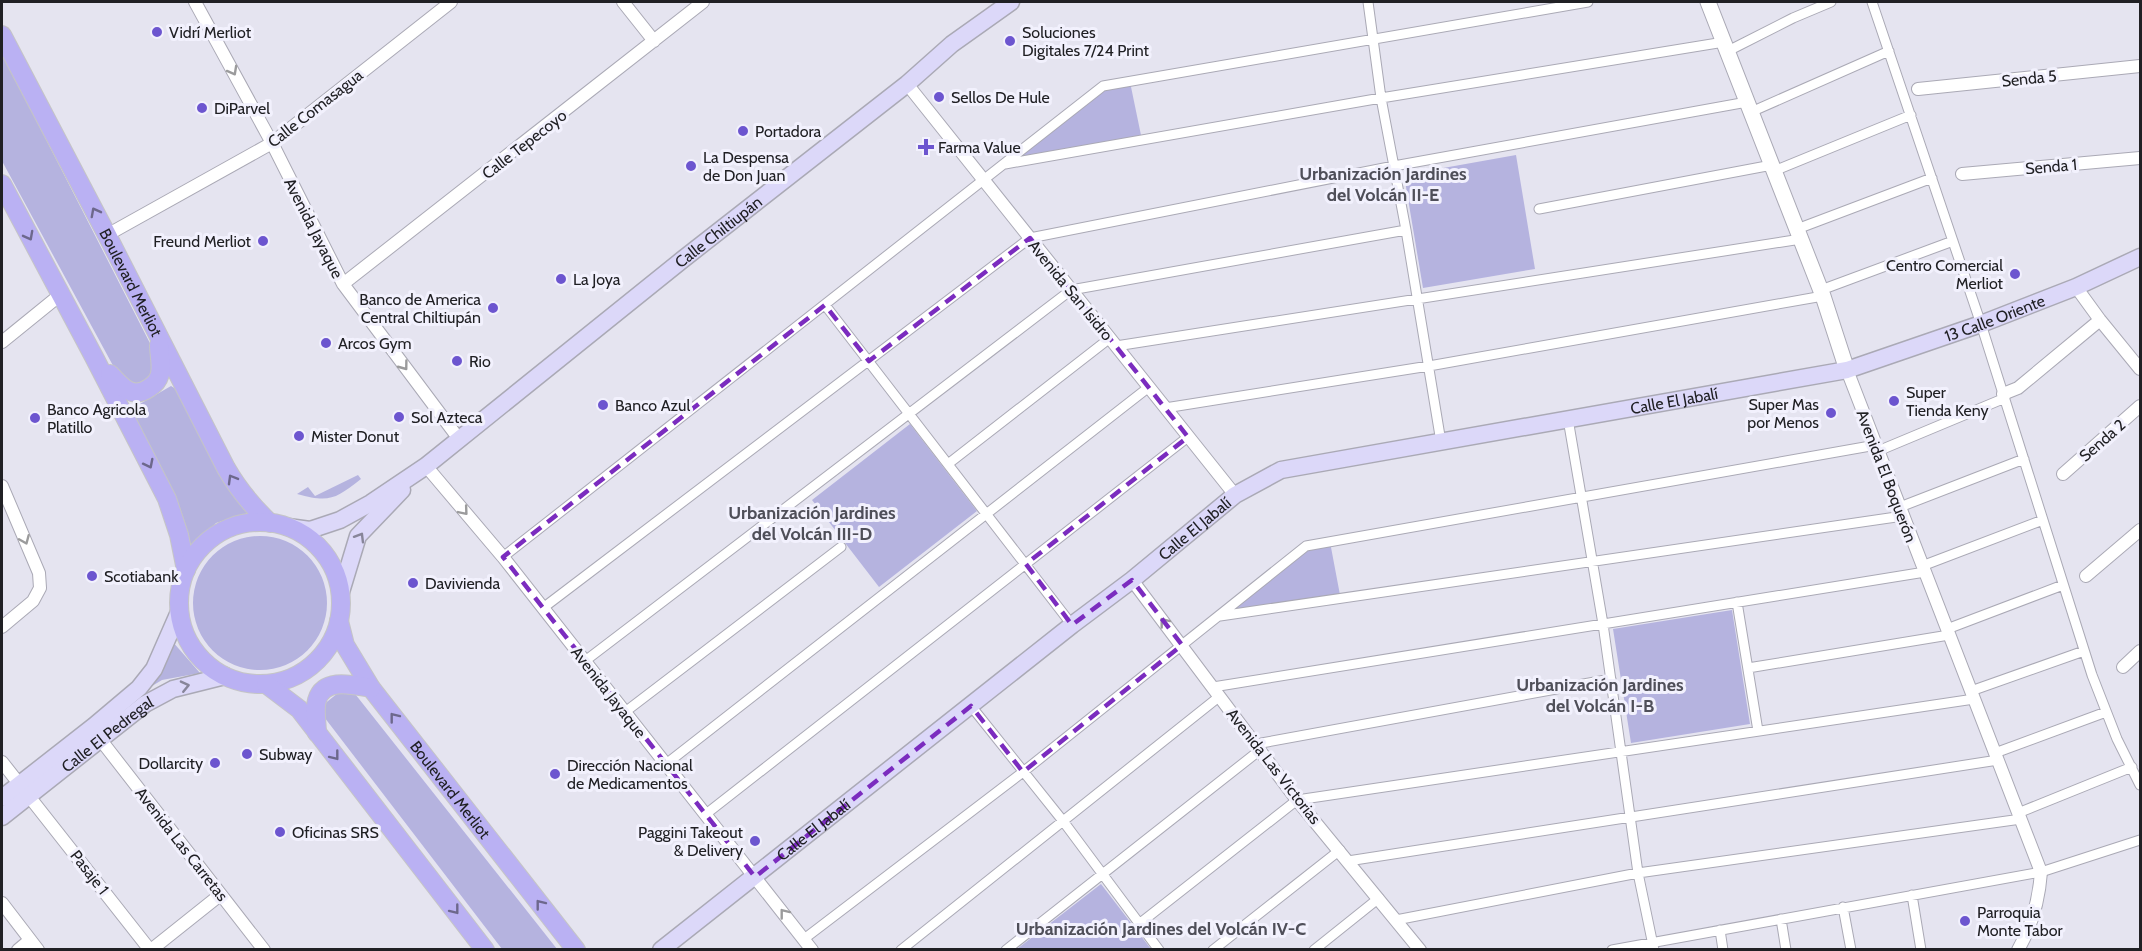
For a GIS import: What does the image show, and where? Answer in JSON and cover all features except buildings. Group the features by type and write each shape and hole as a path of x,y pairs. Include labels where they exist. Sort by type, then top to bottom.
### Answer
{"main road":[{"name":"Calle Chiltiupán","path":"279,525 310,530 340,520 371,503 426,466 907,84 952,44 1011,2"},
{"name":"Boulevard Merliot","path":"2,35 238,489 252,507 279,525"},
{"path":"2,184 167,499 179,535 186,570"},
{"name":"13 Calle Oriente","path":"1847,370 1981,324 2076,286 2140,256"},
{"path":"94,357 125,390 135,393 143,392 156,383 160,372 159,338"},
{"name":"Calle El Jabalí","path":"662,950 1132,580 1235,495 1281,470 1847,370"},
{"name":"Calle Chiltiupán","path":"341,592 358,536 426,466"},
{"path":"245,524 279,525 303,534 317,545 328,559 341,592 339,621 332,640 321,657 305,671 286,680 266,684 244,683 225,676 207,665 194,650 184,632 179,612 179,598 186,570 201,549 221,532 245,524"},
{"name":"Calle El Pedregal","path":"2,816 25,789 139,688 154,669 179,612"},
{"name":"Boulevard Merliot","path":"339,621 345,645 370,688 576,950"},
{"name":"Calle El Pedregal","path":"2,798 25,789 100,739 145,704 173,688 225,676"},
{"path":"317,733 316,702 321,692 341,683 370,688"},
{"path":"266,684 299,709 485,950"}],"street":[{"name":"Avenida Jayaque","path":"197,2 342,284 459,439"},
{"name":"Calle Comasagua","path":"107,235 272,144 451,2"},
{"path":"623,2 654,40"},
{"name":"Calle Tepecoyo","path":"342,284 703,2"},
{"path":"1368,2 1381,98 1418,298 1441,442"},
{"path":"503,557 1103,86 1588,2"},
{"name":"Avenida El Boquerón","path":"1708,2 1822,293 1847,370 2041,872 2039,896 2033,920 2018,950"},
{"path":"1004,165 1381,98 1726,47 1831,2"},
{"path":"1872,2 1981,324 2084,651 2117,739 2140,784"},
{"path":"543,608 1030,238 1394,166 1749,107 1889,51"},
{"name":"Senda 5","path":"1918,89 2140,66"},
{"name":"Avenida San Isidro","path":"907,84 1235,495"},
{"path":"1539,209 1773,168 1911,115"},
{"name":"Senda 1","path":"1962,174 2140,158"},
{"path":"948,464 1113,342 1418,298 1799,234 1932,178"},
{"path":"585,661 1071,290 1406,230"},
{"path":"1165,408 1429,366 1822,293 1953,241"},
{"path":"2076,286 2140,369"},
{"path":"2,342 60,295"},
{"path":"825,305 1072,625"},
{"path":"804,939 1023,772 1306,546 1877,448 2004,396 2018,388 2100,320"},
{"path":"666,764 1149,387"},
{"name":"Senda 2","path":"2063,474 2140,406"},
{"path":"1568,419 1603,624 1638,873 1653,946"},
{"path":"706,814 1188,437"},
{"path":"1217,617 1592,562 1901,511 2024,459"},
{"name":"Avenida Jayaque","path":"426,466 503,557 812,950"},
{"path":"2,487 39,573 40,588 33,601 2,627"},
{"path":"901,950 1063,821 1216,691 1924,569 2043,520"},
{"path":"2086,576 2140,530"},
{"path":"625,712 841,547"},
{"name":"Avenida Las Victorias","path":"1132,580 1298,800 1420,949"},
{"path":"1748,668 1948,632 2063,585"},
{"path":"1737,602 1758,731"},
{"path":"1139,924 1298,800 1758,731 1973,695 2084,651"},
{"path":"2123,667 2140,651"},
{"path":"1006,950 1258,747 1611,679"},
{"path":"971,706 1063,821 1159,950"},
{"path":"1348,861 1996,756 2106,712"},
{"name":"Avenida Las Carretas","path":"100,739 264,950"},
{"name":"Pasaje 1","path":"2,762 151,950"},
{"path":"1396,920 1638,873 2019,816 2132,767"},
{"path":"1612,950 1653,946 1720,930 2041,872 2140,840"},
{"path":"1213,950 1340,850"},
{"path":"151,950 220,895"},
{"path":"1912,895 1921,950"},
{"path":"1314,950 1379,898"},
{"path":"2,903 34,945 18,950"},
{"path":"1843,907 1851,950"},
{"path":"1781,919 1786,950"},
{"path":"1720,930 1723,950"}],"highlighted area":[{"path":"1030,238 1188,437 1026,564 1072,625 1132,580 1182,645 1023,772 971,706 755,877 503,557 825,305 869,361"}],"shaded area":[{"path":"2,53 157,357 146,388 123,384 2,161"},
{"path":"1130,82 1142,140 1003,165 1103,86"},
{"path":"1516,155 1535,269 1423,288 1404,175"},
{"path":"171,386 176,389 249,513 216,523 190,554 188,537 177,501 133,414 138,405"},
{"path":"910,424 977,511 879,587 812,500"},
{"path":"358,475 361,479 332,497 317,498 297,494 308,487 315,496"},
{"path":"260,536 286,541 308,555 322,577 327,603 322,629 308,651 286,665 260,670 234,665 212,651 198,629 193,603 198,577 212,555 234,541"},
{"path":"1330,542 1340,595 1217,617 1306,546"},
{"path":"1732,610 1750,724 1631,743 1613,629"},
{"path":"172,641 200,673 162,680 142,692"},
{"path":"348,685 557,949 502,949 318,709"},
{"path":"1101,884 1151,949 1017,949"}],"place":[{"name":"Vidrí Merliot","path":"157,32"},
{"name":"Soluciones Digitales 7/24 Print","path":"1010,41"},
{"name":"Sellos De Hule","path":"939,97"},
{"name":"DiParvel","path":"202,108"},
{"name":"Portadora","path":"743,131"},
{"name":"Farma Value","path":"926,147"},
{"name":"La Despensa de Don Juan","path":"691,166"},
{"name":"Freund Merliot","path":"263,241"},
{"name":"Centro Comercial Merliot","path":"2015,274"},
{"name":"La Joya","path":"561,279"},
{"name":"Banco de America Central Chiltiupán","path":"493,308"},
{"name":"Arcos Gym","path":"326,343"},
{"name":"Rio","path":"457,361"},
{"name":"Super Tienda Keny","path":"1894,401"},
{"name":"Banco Azul","path":"603,405"},
{"name":"Super Mas por Menos","path":"1831,413"},
{"name":"Sol Azteca","path":"399,417"},
{"name":"Banco Agricola Platillo","path":"35,418"},
{"name":"Mister Donut","path":"299,436"},
{"name":"Scotiabank","path":"92,576"},
{"name":"Davivienda","path":"413,583"},
{"name":"Subway","path":"247,754"},
{"name":"Dollarcity","path":"215,763"},
{"name":"Dirección Nacional de Medicamentos","path":"555,774"},
{"name":"Oficinas SRS","path":"280,832"},
{"name":"Paggini Takeout & Delivery","path":"755,841"},
{"name":"Parroquia Monte Tabor","path":"1965,921"}],"district":[{"name":"Urbanización Jardines del Volcán II-E","path":"1383,184"},
{"name":"Urbanización Jardines del Volcán III-D","path":"812,523"},
{"name":"Urbanización Jardines del Volcán I-B","path":"1600,695"},
{"name":"Urbanización Jardines del Volcán IV-C","path":"1161,929"}]}
